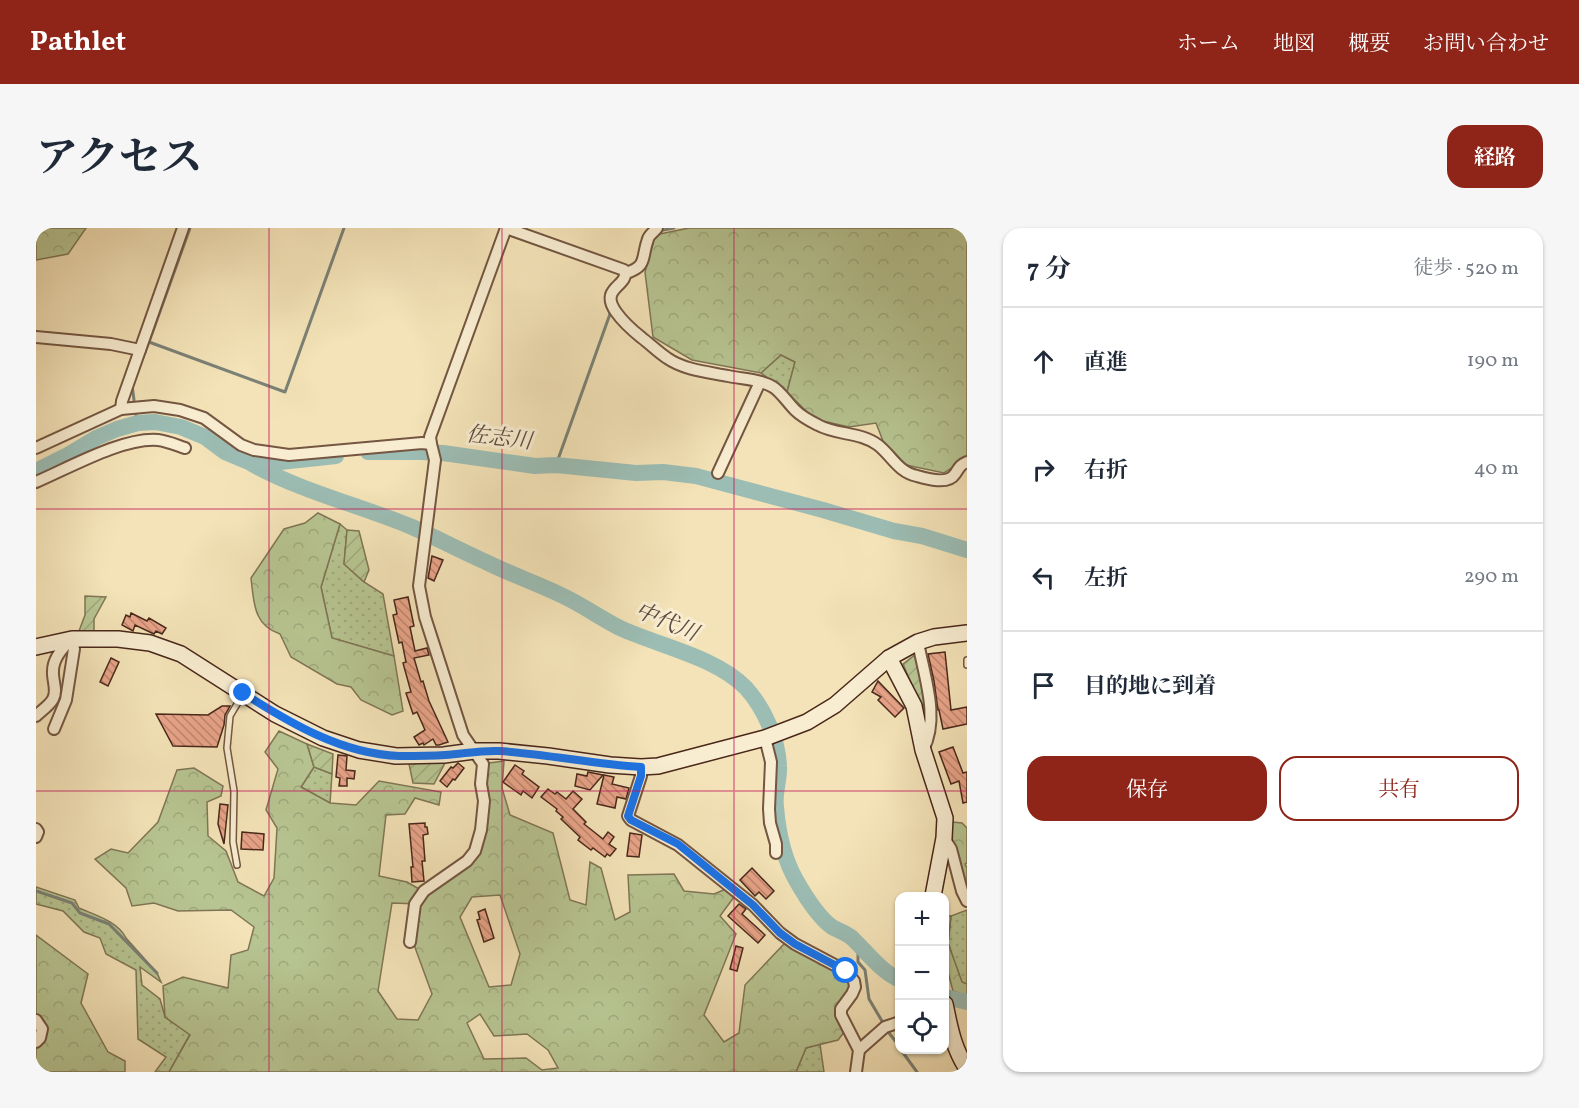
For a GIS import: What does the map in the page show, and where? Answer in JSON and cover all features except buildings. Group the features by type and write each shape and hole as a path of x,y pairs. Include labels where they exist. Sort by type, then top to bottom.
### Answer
{"street":[{"path":"121,409 183,228"},
{"path":"410,942 415,904 424,891 466,861 475,851 481,830 483,801 481,784 483,764 463,735 425,617 419,586 435,460 430,437 506,228 620,268 626,273"},
{"path":"657,228 648,237 644,261 638,269 626,273 621,283 610,295 610,302 627,326 669,359 694,369 760,382 773,387 797,412 820,426 866,439 878,445 901,470 915,476 946,480 954,476 959,466 967,462"},
{"path":"36,337 111,344 140,350"},
{"path":"718,473 760,382"},
{"path":"36,448 121,409 154,406 180,410 204,418 241,445 254,450 289,455 362,447 430,444"},
{"path":"36,482 118,446 141,440 160,440 185,448"},
{"path":"36,647 72,639 118,639 150,643 181,654 275,714 323,738 359,750 396,756 499,751 641,767 658,766 781,733 807,722 836,705 889,658 918,642 934,637 967,633"},
{"path":"36,716 53,698 55,684 53,666 62,649 72,639"},
{"path":"54,729 66,700 74,649 72,639"},
{"path":"918,642 931,710 928,741 923,750"},
{"path":"889,658 914,706 923,750 945,818 944,838 934,892"},
{"path":"765,738 771,762 769,809 776,853"},
{"path":"641,767 641,776 628,816 631,820 678,844 753,905 780,933 795,944 846,971 854,981 855,987 841,1009 841,1015 859,1050 856,1072"},
{"path":"36,829 38,832 36,837"},
{"path":"944,838 951,849 962,891 967,901"},
{"path":"36,1020 42,1029 40,1038 36,1041"},
{"path":"859,1050 885,1027 895,1024"},
{"path":"949,1025 953,1044 967,1069"}],"lane":[{"path":"967,660 967,665"},
{"path":"237,865 233,842 234,790 227,748 230,716 243,693"}],"green space":[{"path":"36,228 86,228 68,254 36,260"},
{"path":"689,228 967,228 967,458 944,473 906,465 883,441 876,423 849,427 814,419 787,392 795,362 781,355 761,373 692,360 653,337 645,272 655,235"},
{"path":"781,355 795,362 787,392 761,373"},
{"path":"318,513 340,524 321,587 332,638 394,656 403,711 392,715 361,700 351,687 337,684 291,657 280,634 264,625 256,612 251,578 284,529 305,523"},
{"path":"340,524 347,530 344,564 364,582 383,594 394,656 332,638 321,587"},
{"path":"347,530 359,531 369,570 364,582 344,564"},
{"path":"85,596 106,597 94,619 94,632 79,631 85,615"},
{"path":"916,654 926,706 924,724 920,704 903,664"},
{"path":"279,731 307,744 314,767 301,787 330,803 356,805 379,781 441,792 439,805 415,798 405,814 386,815 379,876 407,882 426,893 477,857 487,829 485,780 489,763 504,761 502,788 510,815 553,833 570,900 586,905 590,862 601,868 615,920 630,912 628,875 674,874 684,891 714,894 726,889 734,897 720,916 736,934 704,1015 724,1042 739,1033 745,985 784,944 847,975 851,991 836,1010 845,1031 838,1040 806,1048 796,1072 169,1072 190,1035 165,1017 163,986 183,977 228,988 231,955 248,950 254,927 231,910 178,911 154,903 132,906 126,888 95,859 111,849 128,853 158,822 177,770 194,768 223,786 221,796 207,802 208,836 226,851 238,882 264,896 274,878 277,828 266,810 278,769 265,752","holes":["500,895 520,954 511,985 489,987 460,917 472,897","392,903 418,904 413,942 432,994 418,1020 397,1019 378,991","480,1014 494,1036 527,1034 548,1050 558,1068 542,1070 526,1058 484,1059 467,1023"]},
{"path":"307,744 333,754 332,774 314,767"},
{"path":"446,761 434,784 413,783 409,764"},
{"path":"314,767 332,774 330,803 301,787"},
{"path":"952,822 962,823 967,828 967,863 965,864 967,902 962,901 947,859"},
{"path":"36,887 75,900 79,908 117,927 157,973 161,982 140,967 142,985 160,999 165,1017 190,1034 169,1072 155,1072 166,1057 138,1039 136,970 106,954 100,938 84,932 63,911 36,904"},
{"path":"967,910 967,984 962,983 949,946 951,916"},
{"path":"36,935 88,974 81,1003 108,1052 125,1061 125,1072 36,1072"},
{"path":"949,946 962,982 967,984 967,996 953,991 949,976"},
{"path":"820,1044 824,1072 796,1072 806,1048"}],"waterway":[{"path":"149,342 190,228"},
{"path":"141,362 149,342 285,392 344,228"},
{"path":"658,231 674,228"},
{"path":"556,465 610,314 606,292 617,280"},
{"path":"132,385 134,400"},
{"path":"136,415 138,423"},
{"name":"佐志川","path":"36,471 117,429 138,423 155,422 181,427 205,437 225,452 249,462 271,463 336,456"},
{"name":"佐志川","path":"368,452 443,453 535,466 556,465 696,476 967,550"},
{"name":"中代川","path":"252,464 291,483 412,527 552,591 620,628 703,660 734,677 759,705 773,735 779,766 776,791 778,826 782,845 796,880 821,917 832,927 852,938 880,966 895,977"},
{"path":"36,891 72,903 80,913 109,924 157,973"},
{"path":"858,945 858,962 865,970 869,999 882,1021"},
{"name":"中代川","path":"949,998 967,1002"},
{"path":"889,1033 895,1041"},
{"path":"904,1054 917,1072"}],"route":[{"path":"243,693 275,714 323,738 359,750 396,756 499,751 641,767 641,776 628,816 631,820 678,844 753,905 780,933 795,944 846,971"}]}
